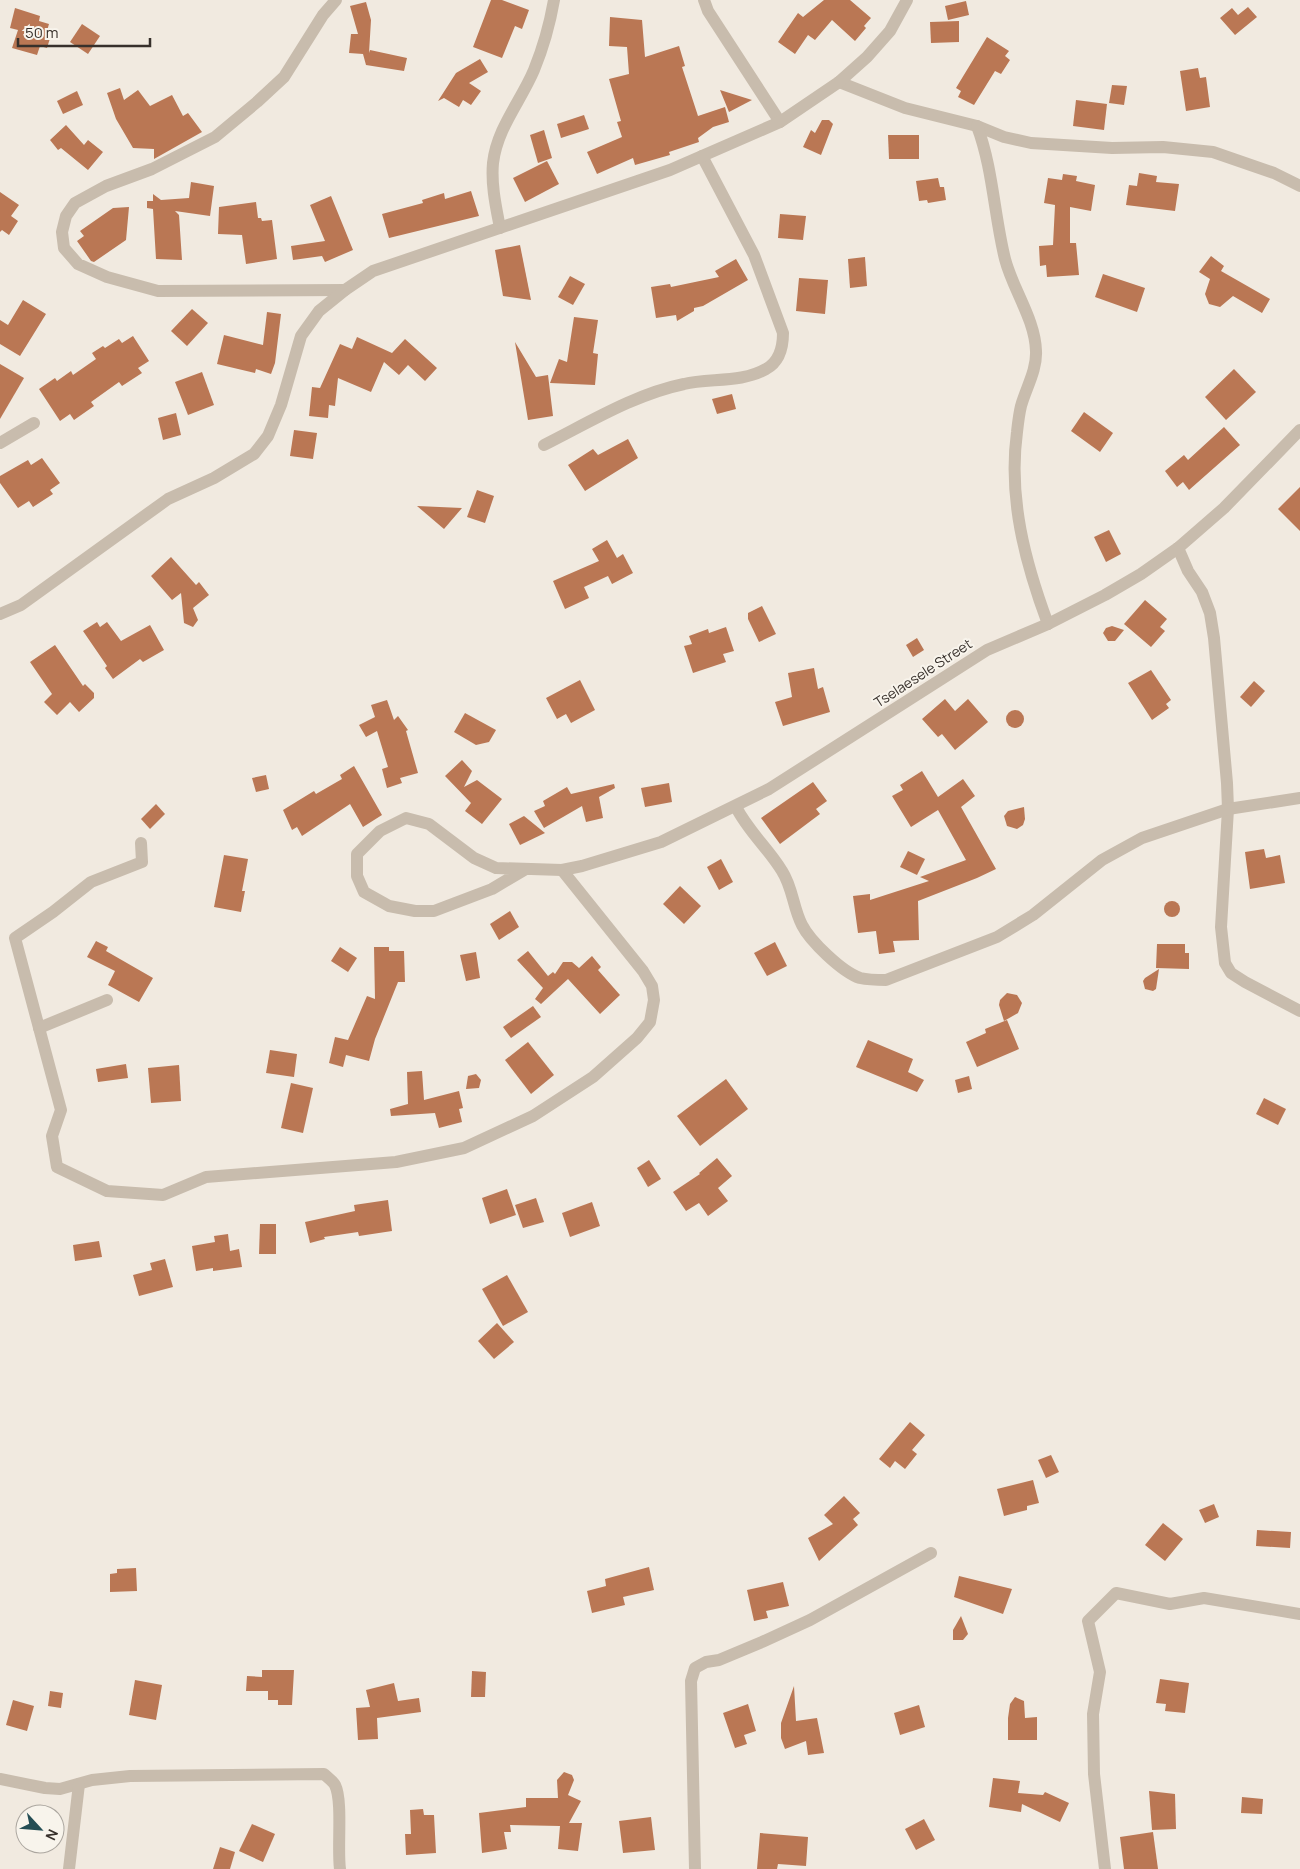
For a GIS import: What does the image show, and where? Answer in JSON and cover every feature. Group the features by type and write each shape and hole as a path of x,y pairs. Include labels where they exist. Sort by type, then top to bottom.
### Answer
{"street":[{"path":"336,0 323,15 284,77 257,102 215,137 152,169 106,186 75,203 66,216 62,232 64,248 78,264 107,277 158,291 345,290"},
{"path":"500,228 494,192 493,163 502,129 534,70 551,20 554,0"},
{"path":"704,0 708,11 780,122"},
{"path":"0,614 21,605 168,499 214,478 254,454 268,436 281,405 301,336 320,311 373,270 670,170 780,122 838,82 867,57 890,30 907,0"},
{"path":"838,82 905,108 978,126 1004,137 1031,143 1112,148 1163,147 1213,152 1274,172 1300,186"},
{"path":"978,126 986,149 994,210 1006,260 1033,330 1036,353 1030,381 1021,405 1014,460 1020,530 1033,580 1048,624"},
{"path":"544,445 642,397 683,384 752,374 767,369 778,357 783,345 783,333 754,255 702,156"},
{"path":"0,443 34,422"},
{"name":"Tselaesele Street","path":"524,870 492,889 434,911 415,911 389,906 364,892 357,876 356,854 380,831 406,818 430,824 474,858 496,868 562,870 582,866 661,842 736,806 857,734 987,650 1048,624 1106,595 1178,548 1224,508 1300,430"},
{"path":"1178,548 1188,571 1202,592 1210,613 1228,809 1221,927 1225,963 1231,973 1245,982 1300,1011"},
{"path":"736,806 744,823 783,872 791,886 800,923 812,940 858,977 886,980 996,937 1033,915 1102,860 1142,838 1228,809 1300,798"},
{"path":"141,843 142,862 91,882 53,912 14,938 61,1110 52,1136 57,1167 107,1191 163,1194 206,1177 396,1162 464,1148 533,1116 586,1082 637,1038 650,1022 653,993 652,986 643,971 562,870"},
{"path":"39,1028 108,1000"},
{"path":"695,1869 691,1681 696,1668 706,1662 719,1660 754,1646 810,1620 931,1552"},
{"path":"1105,1869 1094,1774 1093,1714 1100,1672 1088,1621 1116,1593 1170,1604 1204,1598 1300,1614"},
{"path":"0,1779 44,1788 60,1788 130,1776 324,1774 335,1784 338,1802 340,1869"},
{"path":"69,1869 79,1784"}],"building":[{"path":"491,0 502,0 529,10 522,29 515,26 502,58 473,47"},
{"path":"824,0 850,0 871,18 864,26 866,28 855,41 832,20 815,40 808,35 795,54 778,42 798,13 803,17"},
{"path":"966,1 969,15 948,20 945,6"},
{"path":"366,2 371,20 369,53 370,50 407,58 404,71 366,65 363,54 349,53 351,34 358,34 350,6"},
{"path":"1248,7 1257,17 1235,35 1220,18 1232,8 1238,15"},
{"path":"15,8 40,16 39,21 49,24 46,34 51,35 47,48 40,46 37,55 12,48 18,30 10,28"},
{"path":"610,17 642,20 645,57 679,46 685,66 682,67 698,116 725,107 729,122 713,127 698,138 699,142 669,152 670,155 635,165 633,158 597,174 587,152 622,137 617,122 621,121 609,79 629,74 627,47 609,46"},
{"path":"959,21 959,42 931,43 930,22"},
{"path":"82,24 100,36 88,54 70,42"},
{"path":"987,37 1009,51 1005,56 1010,60 1001,74 995,71 974,105 958,97 961,91 956,88"},
{"path":"480,59 488,72 469,83 481,91 471,105 463,100 459,107 444,98 438,101 456,73"},
{"path":"1198,68 1200,78 1206,77 1210,107 1186,111 1180,71"},
{"path":"1112,85 1127,86 1124,105 1109,103"},
{"path":"120,88 124,100 138,90 150,106 172,95 183,116 188,113 202,132 154,159 154,149 133,148 116,119 107,93"},
{"path":"720,90 752,100 729,112"},
{"path":"77,91 83,105 63,114 57,101"},
{"path":"1076,100 1107,104 1104,130 1073,126"},
{"path":"584,115 589,129 561,138 557,124"},
{"path":"822,120 829,120 833,124 821,155 803,147 811,130 815,133"},
{"path":"66,125 84,145 88,140 103,152 88,170 61,148 58,150 50,140"},
{"path":"544,130 552,158 538,163 530,135"},
{"path":"888,135 919,135 919,159 889,159"},
{"path":"547,161 559,184 525,202 513,178"},
{"path":"1139,173 1157,176 1156,182 1179,184 1175,211 1126,205 1129,185 1137,186"},
{"path":"1063,174 1077,176 1076,181 1095,185 1091,211 1070,207 1070,243 1076,243 1079,275 1047,277 1046,265 1040,266 1039,246 1053,245 1055,205 1044,203 1048,178 1062,180"},
{"path":"938,178 940,187 944,187 946,200 928,203 927,200 919,201 916,181"},
{"path":"191,182 214,186 210,216 175,211 179,215 182,260 156,259 153,209 147,208 147,201 153,201 153,194 161,200 189,198"},
{"path":"471,191 479,216 389,238 382,214 423,203 422,200 444,193 445,199"},
{"path":"0,192 19,205 11,216 18,221 9,235 2,230 0,232"},
{"path":"331,196 353,250 325,262 322,256 293,260 291,246 325,241 310,205"},
{"path":"256,202 258,218 261,218 262,221 272,220 277,259 246,264 242,235 218,234 219,207"},
{"path":"129,207 126,240 94,262 91,261 77,241 84,236 80,231 113,208"},
{"path":"780,214 806,216 803,240 778,238"},
{"path":"520,245 531,300 503,296 495,250"},
{"path":"1211,256 1224,266 1221,271 1270,299 1262,313 1233,296 1220,307 1209,304 1205,294 1210,279 1199,272"},
{"path":"865,257 867,286 850,288 848,259"},
{"path":"736,259 748,280 703,306 694,308 694,311 677,321 676,315 656,318 651,287 670,284 671,287 719,277 715,271"},
{"path":"1103,274 1145,288 1137,312 1095,297"},
{"path":"570,276 585,284 573,305 558,297"},
{"path":"799,278 828,280 825,314 796,311"},
{"path":"23,300 46,314 20,356 0,344 0,320 8,325"},
{"path":"192,309 208,323 187,346 171,331"},
{"path":"267,312 281,314 275,363 271,374 256,369 255,373 217,364 224,335 263,345"},
{"path":"574,317 598,320 593,353 598,354 595,385 550,383 559,359 567,362"},
{"path":"133,336 149,361 138,368 142,373 122,386 119,382 91,402 94,406 74,420 70,414 60,421 39,389 55,378 57,381 71,371 73,375 96,359 92,353 103,346 105,348 119,339 122,343"},
{"path":"357,337 392,353 405,339 437,368 425,381 408,365 399,375 384,362 371,392 338,378 335,406 329,405 328,418 309,416 312,387 320,388 340,344 352,349"},
{"path":"515,342 536,377 548,375 553,416 528,420"},
{"path":"0,364 24,378 0,419"},
{"path":"1234,369 1256,392 1226,420 1205,397"},
{"path":"202,372 214,405 188,415 175,382"},
{"path":"732,394 736,409 717,414 712,399"},
{"path":"1084,412 1113,433 1100,452 1071,431"},
{"path":"176,413 181,435 163,440 158,418"},
{"path":"1224,427 1240,445 1189,490 1183,482 1177,487 1165,471 1184,455 1188,460"},
{"path":"294,430 317,433 313,459 290,456"},
{"path":"628,439 638,458 585,491 568,465 593,449 598,455"},
{"path":"42,458 60,483 50,490 53,494 33,507 29,501 18,508 0,483 0,476 28,460 31,465"},
{"path":"1300,487 1300,531 1278,509"},
{"path":"477,490 494,496 485,523 467,517"},
{"path":"417,506 462,508 444,529"},
{"path":"1109,530 1121,554 1106,562 1094,537"},
{"path":"607,540 617,558 623,554 633,573 612,584 608,576 584,587 589,598 565,609 553,581 599,561 592,549"},
{"path":"171,557 196,585 199,582 209,595 193,608 198,620 193,627 184,623 181,593 172,600 151,576"},
{"path":"1145,600 1167,619 1160,627 1165,631 1151,647 1124,624"},
{"path":"762,606 776,634 759,642 748,619 748,613"},
{"path":"97,622 100,627 107,622 121,641 150,625 164,650 143,662 140,659 113,679 105,668 107,666 83,631"},
{"path":"1112,626 1124,630 1115,641 1108,641 1103,633 1106,628"},
{"path":"726,627 734,651 723,654 726,662 693,673 684,646 692,644 689,636 708,629 709,633"},
{"path":"917,638 924,650 913,657 906,645"},
{"path":"55,645 83,686 85,684 94,693 94,698 79,712 70,702 57,715 44,702 52,694 30,662"},
{"path":"814,668 818,689 823,687 830,712 783,726 775,702 792,697 788,673"},
{"path":"1151,670 1171,700 1166,704 1169,708 1152,720 1128,683"},
{"path":"580,680 595,710 571,723 566,714 557,719 546,698"},
{"path":"1254,681 1265,691 1251,707 1240,697"},
{"path":"945,699 955,711 968,699 988,722 955,750 942,734 938,737 922,719"},
{"path":"387,700 394,720 398,716 408,730 406,731 418,773 400,778 402,783 387,788 382,769 388,767 377,731 366,737 359,725 375,717 371,705"},
{"path":"1015,710 1021,713 1024,719 1021,725 1015,728 1009,725 1006,719 1009,713"},
{"path":"465,713 496,730 489,742 476,745 454,732"},
{"path":"462,760 472,771 464,787 477,780 502,799 482,824 465,811 471,803 445,776"},
{"path":"354,766 382,815 363,827 350,804 302,836 297,827 292,830 283,810 314,791 316,794 342,779 340,775"},
{"path":"922,771 938,797 963,779 975,796 961,807 996,869 918,901 919,940 893,941 895,952 879,954 876,931 858,933 853,896 870,894 870,900 929,881 920,877 966,860 938,810 911,827 892,796 903,790 900,785"},
{"path":"266,775 269,789 256,792 252,778"},
{"path":"813,782 827,801 816,809 820,814 780,844 761,818"},
{"path":"669,783 672,802 645,807 641,788"},
{"path":"614,784 615,788 599,797 603,818 586,822 582,806 544,828 534,811 545,806 543,801 567,787 571,794"},
{"path":"156,804 165,814 150,829 141,819"},
{"path":"1024,807 1025,819 1023,825 1017,829 1007,826 1004,816 1008,811"},
{"path":"524,816 545,833 520,845 509,824"},
{"path":"1264,849 1266,858 1280,855 1285,883 1250,889 1245,852"},
{"path":"908,851 925,859 917,875 900,867"},
{"path":"224,855 248,859 242,891 245,891 241,912 214,907"},
{"path":"721,859 733,882 719,890 707,867"},
{"path":"680,886 701,906 684,924 663,904"},
{"path":"1172,901 1180,909 1172,917 1164,909"},
{"path":"510,911 519,927 499,940 490,924"},
{"path":"96,941 108,947 106,951 153,978 139,1002 108,985 115,971 87,957"},
{"path":"775,942 787,966 767,976 754,953"},
{"path":"1157,944 1185,944 1185,953 1189,953 1189,969 1156,968"},
{"path":"340,947 357,958 348,972 331,961"},
{"path":"374,947 389,947 389,951 404,951 405,982 398,982 375,1039 369,1061 346,1055 343,1067 329,1063 335,1037 348,1040 367,996 375,999"},
{"path":"528,951 548,976 553,972 555,974 563,962 572,962 579,968 592,956 601,967 598,970 620,995 600,1014 568,979 541,1004 535,999 543,988 517,960"},
{"path":"476,952 480,978 466,981 460,955"},
{"path":"1159,969 1156,989 1153,991 1145,989 1143,981 1145,978"},
{"path":"1007,993 1017,995 1022,1003 1018,1013 1004,1021 999,1005 1000,1000"},
{"path":"533,1006 541,1017 511,1038 503,1027"},
{"path":"1007,1020 1019,1049 977,1067 966,1042 986,1033 985,1029"},
{"path":"868,1040 913,1059 908,1072 924,1080 917,1092 856,1067"},
{"path":"528,1042 554,1075 531,1094 505,1060"},
{"path":"270,1050 297,1054 294,1077 266,1073"},
{"path":"126,1064 128,1078 98,1082 96,1069"},
{"path":"179,1065 181,1101 151,1103 148,1068"},
{"path":"422,1071 424,1100 459,1091 463,1108 459,1109 462,1122 439,1128 435,1113 391,1116 390,1109 408,1104 407,1072"},
{"path":"476,1074 481,1080 479,1088 466,1089 468,1076"},
{"path":"969,1076 972,1089 958,1093 955,1080"},
{"path":"726,1079 748,1109 700,1146 677,1116"},
{"path":"291,1083 313,1088 303,1133 281,1128"},
{"path":"1264,1098 1286,1109 1278,1125 1256,1114"},
{"path":"717,1158 732,1176 718,1188 728,1201 708,1216 699,1203 686,1211 673,1192 700,1174"},
{"path":"649,1160 661,1179 648,1187 637,1168"},
{"path":"507,1189 516,1215 490,1224 482,1198"},
{"path":"536,1198 544,1222 523,1228 515,1205"},
{"path":"388,1200 392,1231 359,1236 358,1232 324,1237 325,1239 310,1243 305,1222 355,1211 354,1205"},
{"path":"592,1202 600,1226 570,1237 562,1213"},
{"path":"260,1224 276,1224 276,1254 259,1254"},
{"path":"228,1234 230,1251 239,1249 242,1267 213,1271 213,1268 196,1271 192,1246 215,1242 214,1236"},
{"path":"99,1241 102,1257 75,1261 73,1245"},
{"path":"165,1259 173,1287 139,1296 133,1275 152,1270 150,1263"},
{"path":"507,1275 528,1312 503,1326 482,1289"},
{"path":"497,1323 514,1342 494,1359 478,1341"},
{"path":"910,1422 925,1435 912,1450 917,1454 905,1469 895,1461 890,1468 879,1459"},
{"path":"1051,1455 1059,1472 1046,1478 1038,1460"},
{"path":"1033,1480 1039,1503 1027,1506 1027,1510 1004,1516 997,1489"},
{"path":"844,1496 860,1513 853,1519 858,1525 819,1561 808,1538 833,1524 824,1515"},
{"path":"1214,1504 1219,1517 1205,1523 1199,1510"},
{"path":"1163,1523 1183,1539 1165,1561 1145,1545"},
{"path":"1257,1530 1291,1532 1290,1548 1256,1546"},
{"path":"649,1567 654,1590 623,1597 625,1605 592,1613 587,1591 606,1586 605,1579"},
{"path":"136,1568 137,1591 110,1592 110,1574 117,1573 117,1569"},
{"path":"959,1576 1012,1589 1003,1614 954,1597"},
{"path":"783,1582 789,1606 766,1611 768,1618 754,1621 747,1590"},
{"path":"961,1616 968,1634 963,1640 953,1640 953,1630"},
{"path":"262,1670 294,1670 292,1705 278,1705 278,1700 268,1700 268,1691 246,1691 247,1676 262,1677"},
{"path":"472,1671 486,1672 485,1697 471,1697"},
{"path":"1160,1679 1189,1683 1185,1713 1165,1711 1166,1704 1156,1703"},
{"path":"135,1680 162,1685 156,1720 129,1715"},
{"path":"394,1683 398,1701 419,1698 421,1712 377,1718 378,1739 358,1740 356,1708 370,1707 366,1690"},
{"path":"794,1686 796,1721 817,1718 824,1753 808,1755 806,1741 785,1749 781,1738 781,1723"},
{"path":"50,1691 63,1693 61,1708 48,1706"},
{"path":"1015,1697 1024,1701 1025,1718 1037,1717 1037,1740 1008,1740 1010,1704"},
{"path":"13,1700 34,1706 27,1731 6,1725"},
{"path":"748,1704 756,1731 744,1735 747,1744 735,1748 723,1713"},
{"path":"919,1705 925,1727 900,1735 894,1713"},
{"path":"564,1772 572,1775 574,1780 568,1795 581,1801 569,1823 582,1823 578,1851 558,1849 560,1826 510,1825 511,1832 504,1832 507,1849 482,1853 479,1813 526,1807 526,1798 558,1798 557,1780"},
{"path":"993,1778 1020,1781 1018,1793 1043,1795 1045,1792 1069,1803 1060,1822 1022,1804 1021,1812 989,1807"},
{"path":"1149,1791 1175,1794 1176,1829 1152,1830"},
{"path":"1242,1797 1263,1799 1262,1814 1241,1813"},
{"path":"423,1809 424,1815 434,1815 436,1853 406,1855 405,1834 411,1834 410,1810"},
{"path":"651,1817 655,1850 623,1853 619,1821"},
{"path":"924,1819 935,1840 916,1850 905,1829"},
{"path":"252,1824 275,1834 263,1862 239,1851"},
{"path":"1153,1832 1158,1869 1124,1869 1120,1837"},
{"path":"760,1833 808,1837 806,1866 778,1864 777,1869 757,1869"},
{"path":"220,1847 235,1852 230,1869 213,1869"}]}
